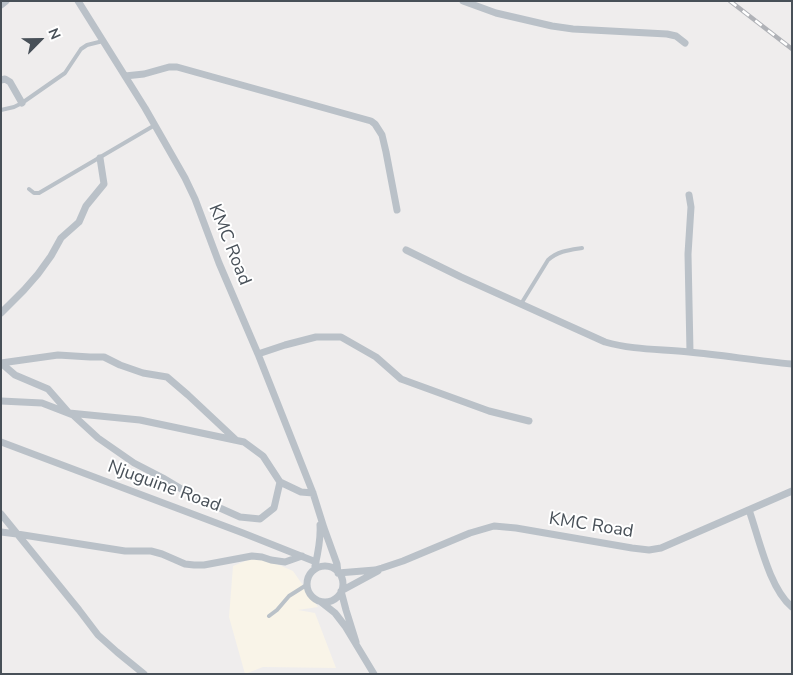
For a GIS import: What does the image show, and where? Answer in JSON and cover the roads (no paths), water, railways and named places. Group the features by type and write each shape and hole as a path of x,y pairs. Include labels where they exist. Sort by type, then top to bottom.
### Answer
{"street":[{"path":"1,5 6,1"},
{"name":"KMC Road","path":"78,1 155,125 195,199 219,263 258,354 313,492 337,564 338,573 374,570 403,562 470,533 494,526 650,550 660,548 792,491"},
{"path":"462,1 496,13 552,26 587,30 667,34 676,36 685,44"},
{"path":"125,76 177,67 371,122 375,124 382,135 397,210"},
{"path":"1,80 5,79 10,82 22,103"},
{"path":"1,313 38,274 52,256 61,238 79,222 86,206 104,184 100,158"},
{"path":"689,195 691,207 688,254 690,352"},
{"path":"406,250 574,329 611,344 647,350 690,352 792,364"},
{"path":"258,354 316,336 341,337 376,357 401,379 489,411 529,420"},
{"path":"1,363 58,355 104,357 143,373 166,377 188,394 236,440"},
{"path":"1,363 15,375 48,389 69,413 98,438 134,463 194,496 240,517 260,519 274,508 280,482"},
{"path":"1,401 42,403 69,413 140,420 244,442 263,456 280,482 301,492 313,492"},
{"name":"Njuguine Road","path":"1,442 316,562"},
{"path":"749,510 768,569 780,594 792,607"},
{"path":"1,514 98,635 144,674"},
{"name":"KMC Road","path":"311,574 316,562 321,533 320,515"},
{"path":"1,532 125,550 151,551 185,564 194,565 204,565 252,556 285,562 302,556"},
{"path":"321,602 332,601 337,598 343,583 338,573 328,567 316,569 311,574 308,584 309,590 316,600 335,613 346,626 374,674"},
{"name":"KMC Road","path":"341,591 382,568"},
{"path":"341,591 356,642"}],"lane":[{"path":"1,110 22,103 65,72 81,49 87,45 103,41"},
{"path":"29,189 34,193 39,193 155,125"},
{"path":"521,304 553,255 561,251 582,248"},
{"path":"269,616 277,610 288,596 308,584"}],"railway":[{"path":"730,1 792,49"}]}
